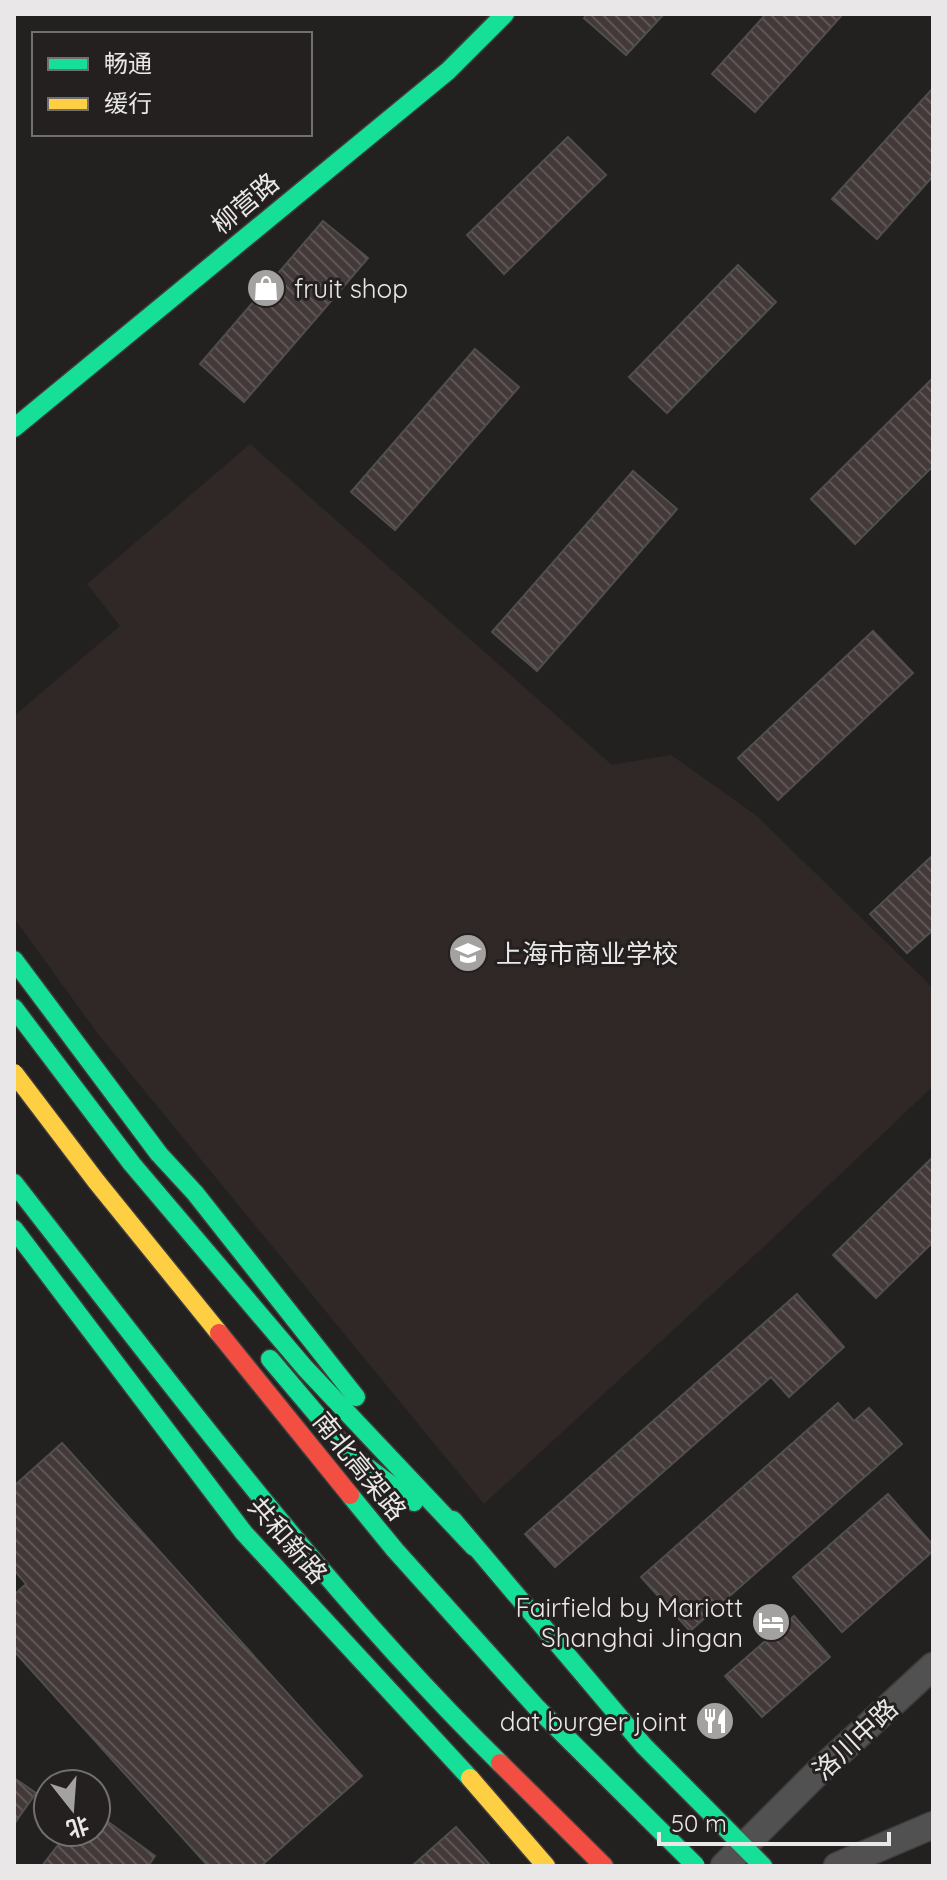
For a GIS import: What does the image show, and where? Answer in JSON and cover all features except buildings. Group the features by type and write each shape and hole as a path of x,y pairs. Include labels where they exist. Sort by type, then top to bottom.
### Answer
{"main road":[{"name":"柳营路","path":"14,428 448,71 505,14"},
{"path":"14,960 159,1154 195,1193 474,1547 644,1746 763,1866"},
{"path":"14,1008 132,1164 305,1368 474,1547"},
{"path":"14,1035 177,1246"},
{"name":"南北高架路","path":"14,1073 96,1181 395,1550 537,1708 696,1866"},
{"path":"14,1183 239,1471 365,1622 473,1737 604,1866"},
{"name":"共和新路","path":"14,1229 244,1533 478,1787 546,1866"},
{"path":"254,1340 351,1455 474,1547"}],"street":[{"name":"洛川中路","path":"724,1866 814,1776 933,1666"},
{"path":"837,1866 933,1825"}],"shaded area":[{"name":"上海市商业学校","path":"250,444 612,765 671,755 757,816 933,988 933,1086 484,1504 98,1034 14,918 14,716 120,626 87,584"}],"traffic: fast":[{"path":"14,428 448,71 505,14"},
{"path":"14,960 159,1154 195,1193 356,1397"},
{"path":"14,1008 132,1164 305,1368 474,1547"},
{"path":"14,1183 188,1407 308,1554 370,1626 500,1763"},
{"path":"14,1229 244,1533 470,1778"},
{"path":"270,1359 351,1455 414,1502"},
{"path":"350,1495 395,1550 537,1708 696,1866"},
{"path":"453,1520 644,1746 763,1866"}],"traffic: slow":[{"path":"14,1073 96,1181 219,1333"},
{"path":"470,1778 546,1866"}],"traffic: jam":[{"path":"219,1333 350,1495"},
{"path":"500,1763 604,1866"}],"place":[{"name":"fruit shop","path":"266,288"},
{"name":"上海市商业学校","path":"468,953"},
{"name":"Fairfield by Mariott Shanghai Jingan","path":"771,1622"},
{"name":"dat burger joint","path":"715,1721"}]}
